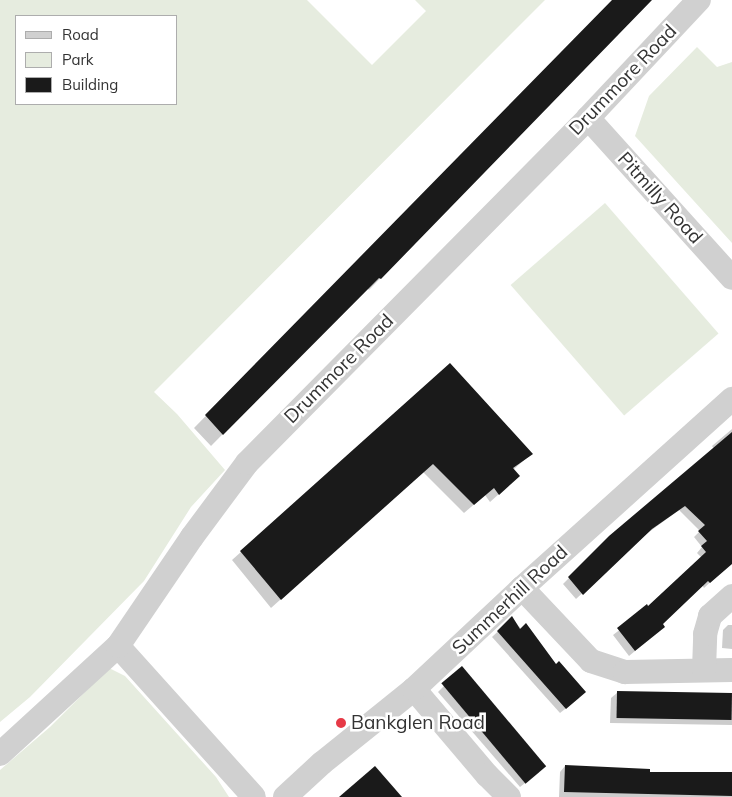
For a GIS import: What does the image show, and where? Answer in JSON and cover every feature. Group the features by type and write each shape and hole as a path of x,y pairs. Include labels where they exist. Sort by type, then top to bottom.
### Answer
{"street":[{"name":"Drummore Road","path":"0,754 118,646 181,551 246,463 588,118 700,0"},
{"name":"Pitmilly Road","path":"588,118 732,278"},
{"name":"Summerhill Road","path":"285,797 322,763 414,689 522,588 732,399"},
{"path":"522,588 591,661 625,672 732,670"},
{"path":"704,670 705,634 710,616 732,596"},
{"path":"118,646 254,797"},
{"path":"414,689 487,775 509,797"}],"green space":[{"path":"0,0 307,0 372,65 426,11 415,0 545,0 154,392 177,414 225,470 191,507 144,581 30,697 0,722"},
{"path":"697,47 717,67 732,62 732,243 635,136 649,96"},
{"path":"605,203 718,334 624,416 511,285"},
{"path":"109,668 125,676 216,777 229,797 0,797 0,770 50,727"}],"building":[{"path":"612,0 652,0 381,279 379,278 223,435 205,415"},
{"path":"450,363 533,454 513,468 520,476 499,495 494,488 474,505 433,464 281,600 240,551"},
{"path":"732,432 732,564 710,583 708,581 663,624 665,627 635,651 617,628 647,604 648,606 706,552 701,546 707,541 698,531 705,525 685,506 652,529 583,595 568,577 609,536"},
{"path":"512,616 520,629 526,623 556,664 559,661 586,692 566,709 497,631"},
{"path":"462,666 546,766 526,784 441,683"},
{"path":"617,691 732,693 732,720 617,718"},
{"path":"565,765 650,769 650,772 732,772 732,796 564,792"},
{"path":"375,766 402,797 339,797"}],"place":[{"name":"Bankglen Road","path":"341,723"}]}
